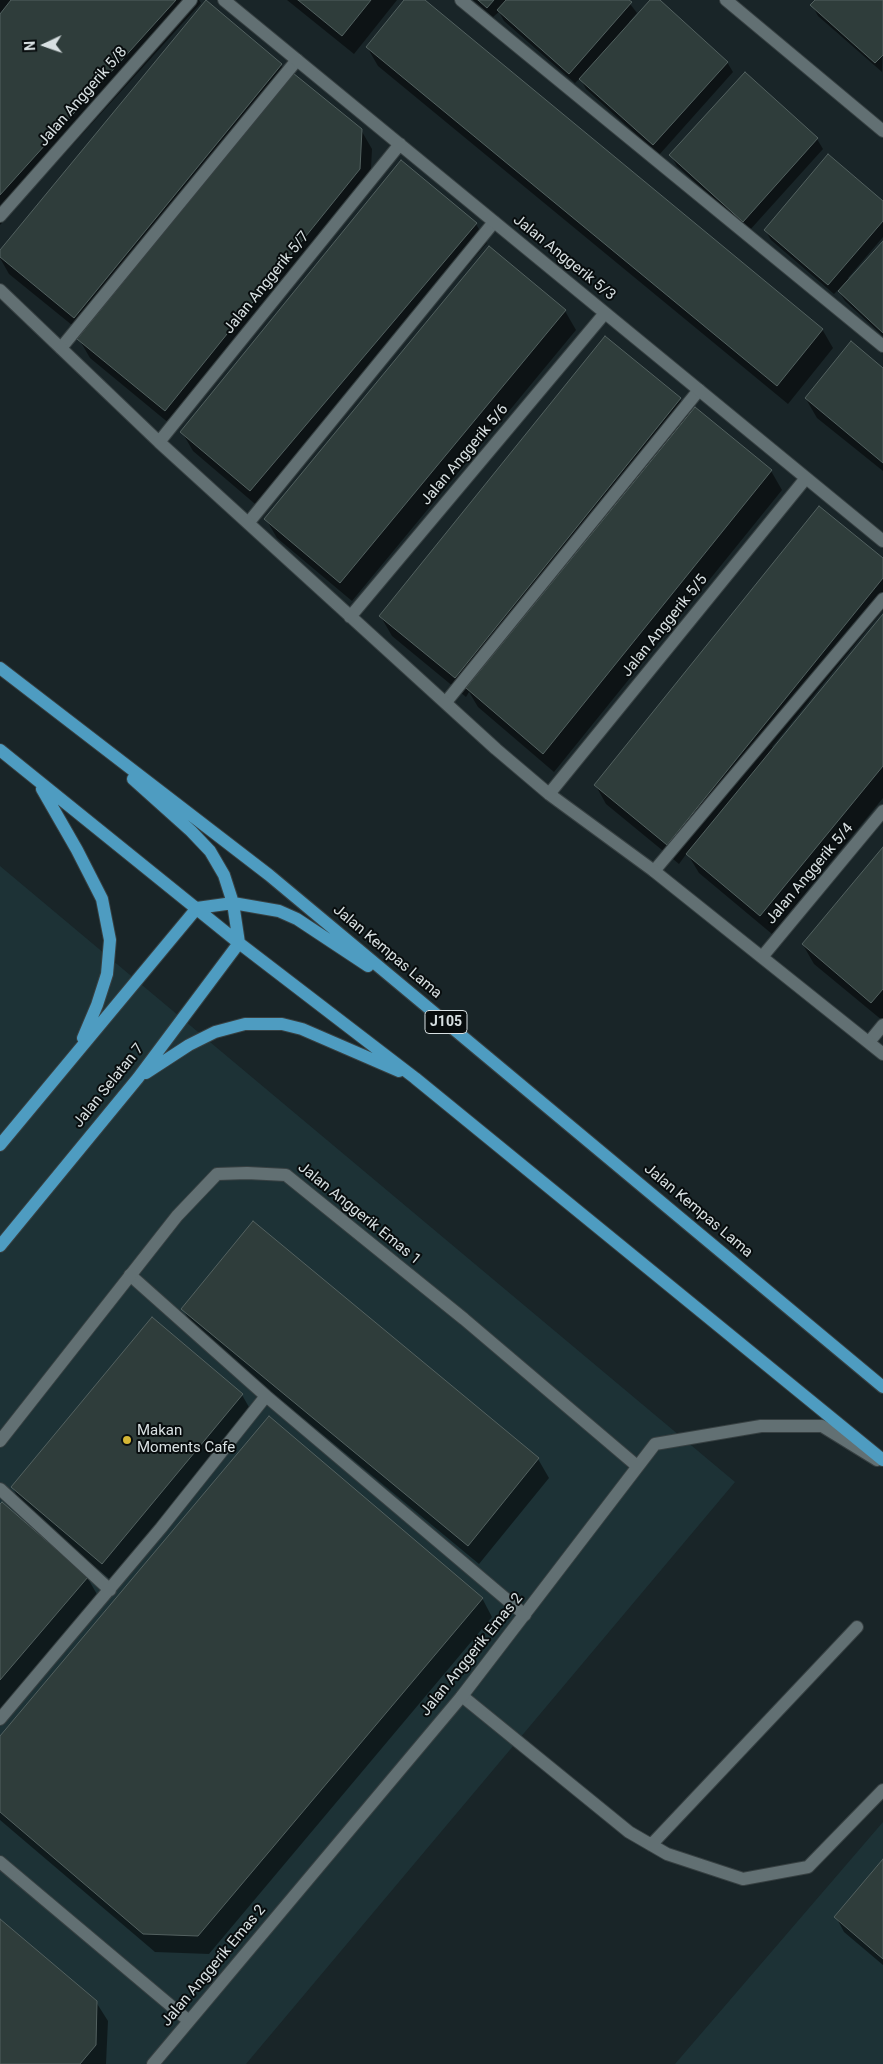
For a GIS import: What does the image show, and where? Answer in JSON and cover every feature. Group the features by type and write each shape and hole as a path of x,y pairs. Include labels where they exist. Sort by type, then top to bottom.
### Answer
{"main road":[{"name":"Jalan Kempas Lama","path":"0,668 87,733 269,875 883,1386"},
{"path":"87,733 210,851 224,875 233,903 240,943"},
{"path":"0,750 240,943 415,1078 883,1462"},
{"path":"39,783 102,899 110,940 106,974 100,997 76,1052"},
{"path":"0,1145 197,908 233,903 279,911 297,920 426,1005"},
{"name":"Jalan Selatan 7","path":"0,1246 138,1078 240,943"},
{"path":"138,1078 189,1045 216,1032 245,1024 282,1024 302,1029 415,1078"}],"street":[{"name":"Jalan Anggerik 5/8","path":"0,216 191,0"},
{"name":"Jalan Anggerik 5/3","path":"224,0 883,541"},
{"path":"461,0 883,346"},
{"path":"726,0 883,131"},
{"path":"61,348 296,60"},
{"name":"Jalan Anggerik 5/7","path":"159,442 400,144"},
{"path":"249,522 494,222"},
{"path":"0,290 159,442 496,749 550,794 654,871 883,1054"},
{"name":"Jalan Anggerik 5/6","path":"350,618 605,313"},
{"path":"446,702 699,390"},
{"name":"Jalan Anggerik 5/5","path":"550,794 806,478"},
{"path":"654,871 883,599"},
{"name":"Jalan Anggerik 5/4","path":"762,957 883,811"},
{"path":"869,1042 883,1025"},
{"name":"Jalan Anggerik Emas 1","path":"0,1441 176,1216 217,1174 248,1173 286,1175 464,1319 637,1466"},
{"path":"130,1275 266,1396 525,1616"},
{"path":"0,1719 110,1590 266,1396"},
{"name":"Jalan Anggerik Emas 2","path":"153,2064 462,1696 655,1444 761,1426 822,1426 883,1462"},
{"path":"0,1489 110,1590"},
{"path":"650,1845 857,1627"},
{"path":"462,1696 629,1832 650,1845 699,1866 743,1879 808,1867 883,1790"},
{"path":"0,1862 189,2021"}],"shaded area":[{"path":"0,866 735,1482 246,2064 0,2064"},
{"path":"883,1822 883,2064 675,2064"}],"building":[{"path":"11,0 176,0 0,195 0,14"},
{"path":"206,0 282,64 74,318 0,257 0,250"},
{"path":"298,0 371,0 342,36"},
{"path":"404,0 425,0 823,329 777,386 366,47"},
{"path":"478,0 494,0 487,8"},
{"path":"506,0 629,0 632,2 569,74 497,10"},
{"path":"650,0 660,0 728,62 653,145 579,79"},
{"path":"815,0 883,0 883,55 875,63 810,5"},
{"path":"745,72 818,138 743,222 669,155"},
{"path":"293,73 362,129 360,169 165,411 77,339"},
{"path":"828,154 883,201 883,221 828,285 764,230"},
{"path":"401,160 477,223 250,491 180,432"},
{"path":"883,241 883,333 838,291"},
{"path":"489,246 566,310 340,583 264,519"},
{"path":"605,336 681,398 455,678 379,616"},
{"path":"851,341 883,368 883,463 805,398"},
{"path":"695,407 772,470 543,754 466,688"},
{"path":"819,506 883,558 883,578 667,845 594,785"},
{"path":"883,614 883,766 760,916 686,854"},
{"path":"883,847 883,989 871,1003 802,944"},
{"path":"253,1221 539,1458 468,1546 181,1309"},
{"name":"Makan Moments Cafe","path":"152,1317 243,1394 102,1564 11,1487"},
{"path":"269,1416 483,1598 198,1936 143,1934 0,1812 0,1736"},
{"path":"2,1502 88,1577 0,1680 0,1504"},
{"path":"883,1859 883,1959 834,1917"},
{"path":"0,1919 97,2001 96,2045 80,2064 0,2064"}],"place":[{"name":"Makan Moments Cafe","path":"127,1440"}]}
